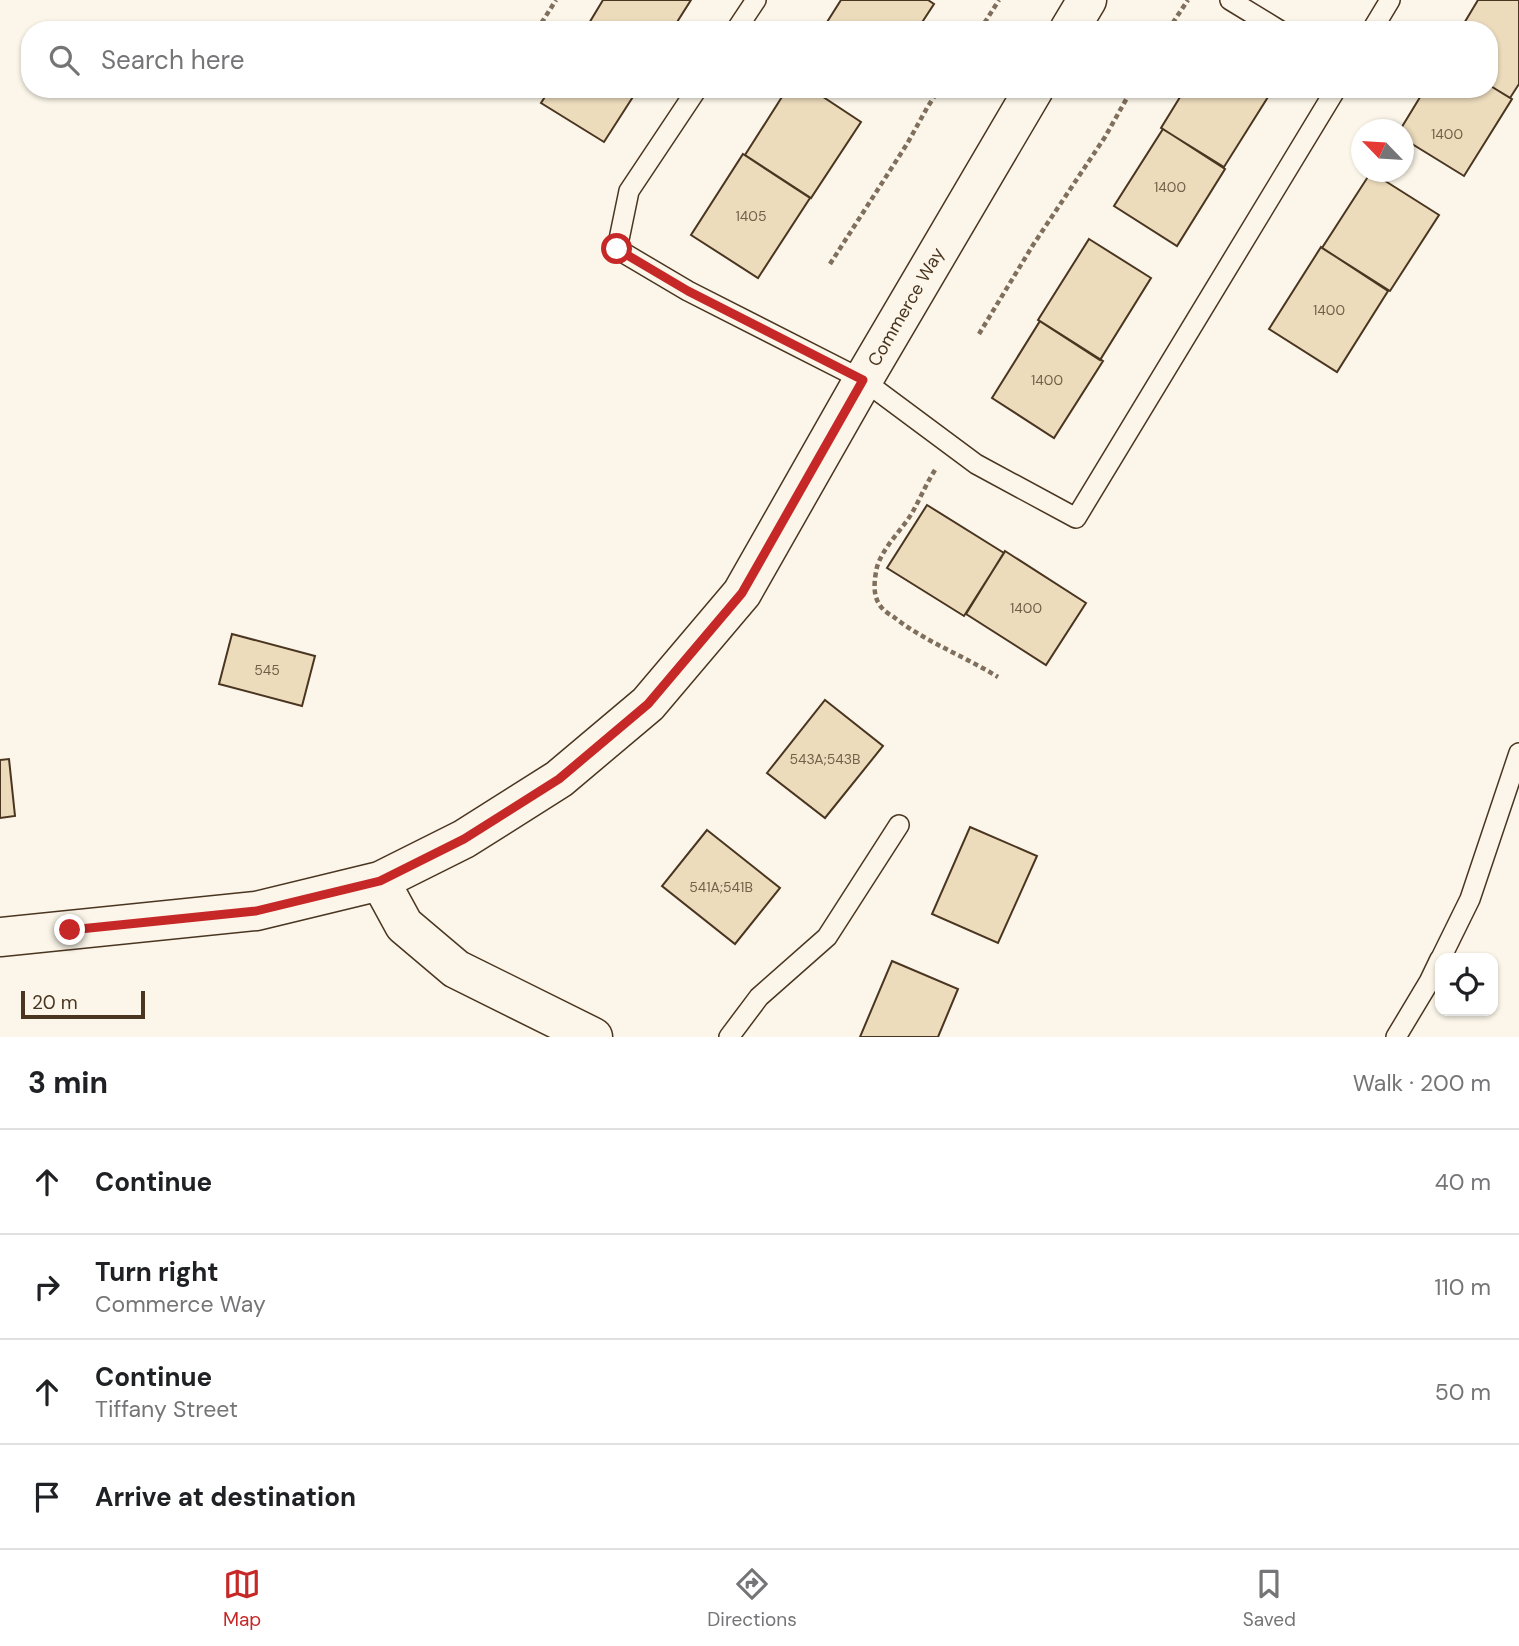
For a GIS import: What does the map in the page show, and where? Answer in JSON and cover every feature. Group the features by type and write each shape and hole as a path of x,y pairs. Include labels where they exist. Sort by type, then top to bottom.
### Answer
{"street":[{"path":"1074,21 1087,0"},
{"name":"Commerce Way","path":"0,937 256,911 380,881 464,839 559,779 648,704 742,593 1029,98"},
{"path":"380,881 404,925 456,969 593,1037"}],"lane":[{"path":"742,21 756,0"},
{"path":"1230,0 1264,21"},
{"path":"1378,21 1391,0"},
{"path":"691,98 629,191 617,249 688,291 863,380 976,464 1076,518 1331,98"},
{"path":"1443,953 1470,899 1519,753"},
{"path":"729,1037 759,997 827,937 899,825"},
{"path":"1396,1037 1435,969"}],"path":[{"path":"543,21 556,0"},
{"path":"986,21 999,0"},
{"path":"1174,21 1188,0"},
{"path":"830,264 907,144 933,98"},
{"path":"979,334 1032,245 1105,137 1127,98"},
{"path":"950,445 913,512 884,552 877,566 874,591 882,608 911,630 998,677"}],"building":[{"path":"603,0 691,0 678,21 590,21"},
{"path":"841,0 928,0 934,4 923,21 828,21"},
{"path":"1478,0 1519,0 1519,84 1510,98 1498,91 1498,21 1465,21"},
{"path":"1498,90 1512,99 1464,176 1414,145 1414,119 1407,119 1420,98 1498,98"},
{"path":"544,98 632,98 604,142 541,103"},
{"path":"781,98 825,98 861,122 811,198 745,155"},
{"path":"1179,98 1267,98 1224,167 1161,128"},
{"path":"1163,129 1225,169 1177,246 1114,206"},
{"path":"743,154 810,198 758,278 691,235"},
{"path":"1365,182 1387,182 1439,215 1390,291 1322,248"},
{"path":"1089,239 1151,278 1100,360 1038,320"},
{"path":"1321,247 1388,291 1337,372 1269,329"},
{"path":"1040,321 1103,361 1054,438 992,398"},
{"path":"927,505 1004,553 964,616 887,568"},
{"path":"1005,551 1086,603 1046,665 966,614"},
{"path":"232,634 315,656 302,706 219,684"},
{"path":"825,700 883,746 825,818 767,773"},
{"path":"9,759 15,816 0,818 0,760"},
{"path":"970,827 1037,856 998,943 932,914"},
{"path":"707,830 780,888 735,944 662,886"},
{"path":"892,961 958,989 938,1037 860,1037"}],"route":[{"path":"70,930 256,911 380,881 464,839 559,779 648,704 742,593 863,380 688,291 617,249"}]}
